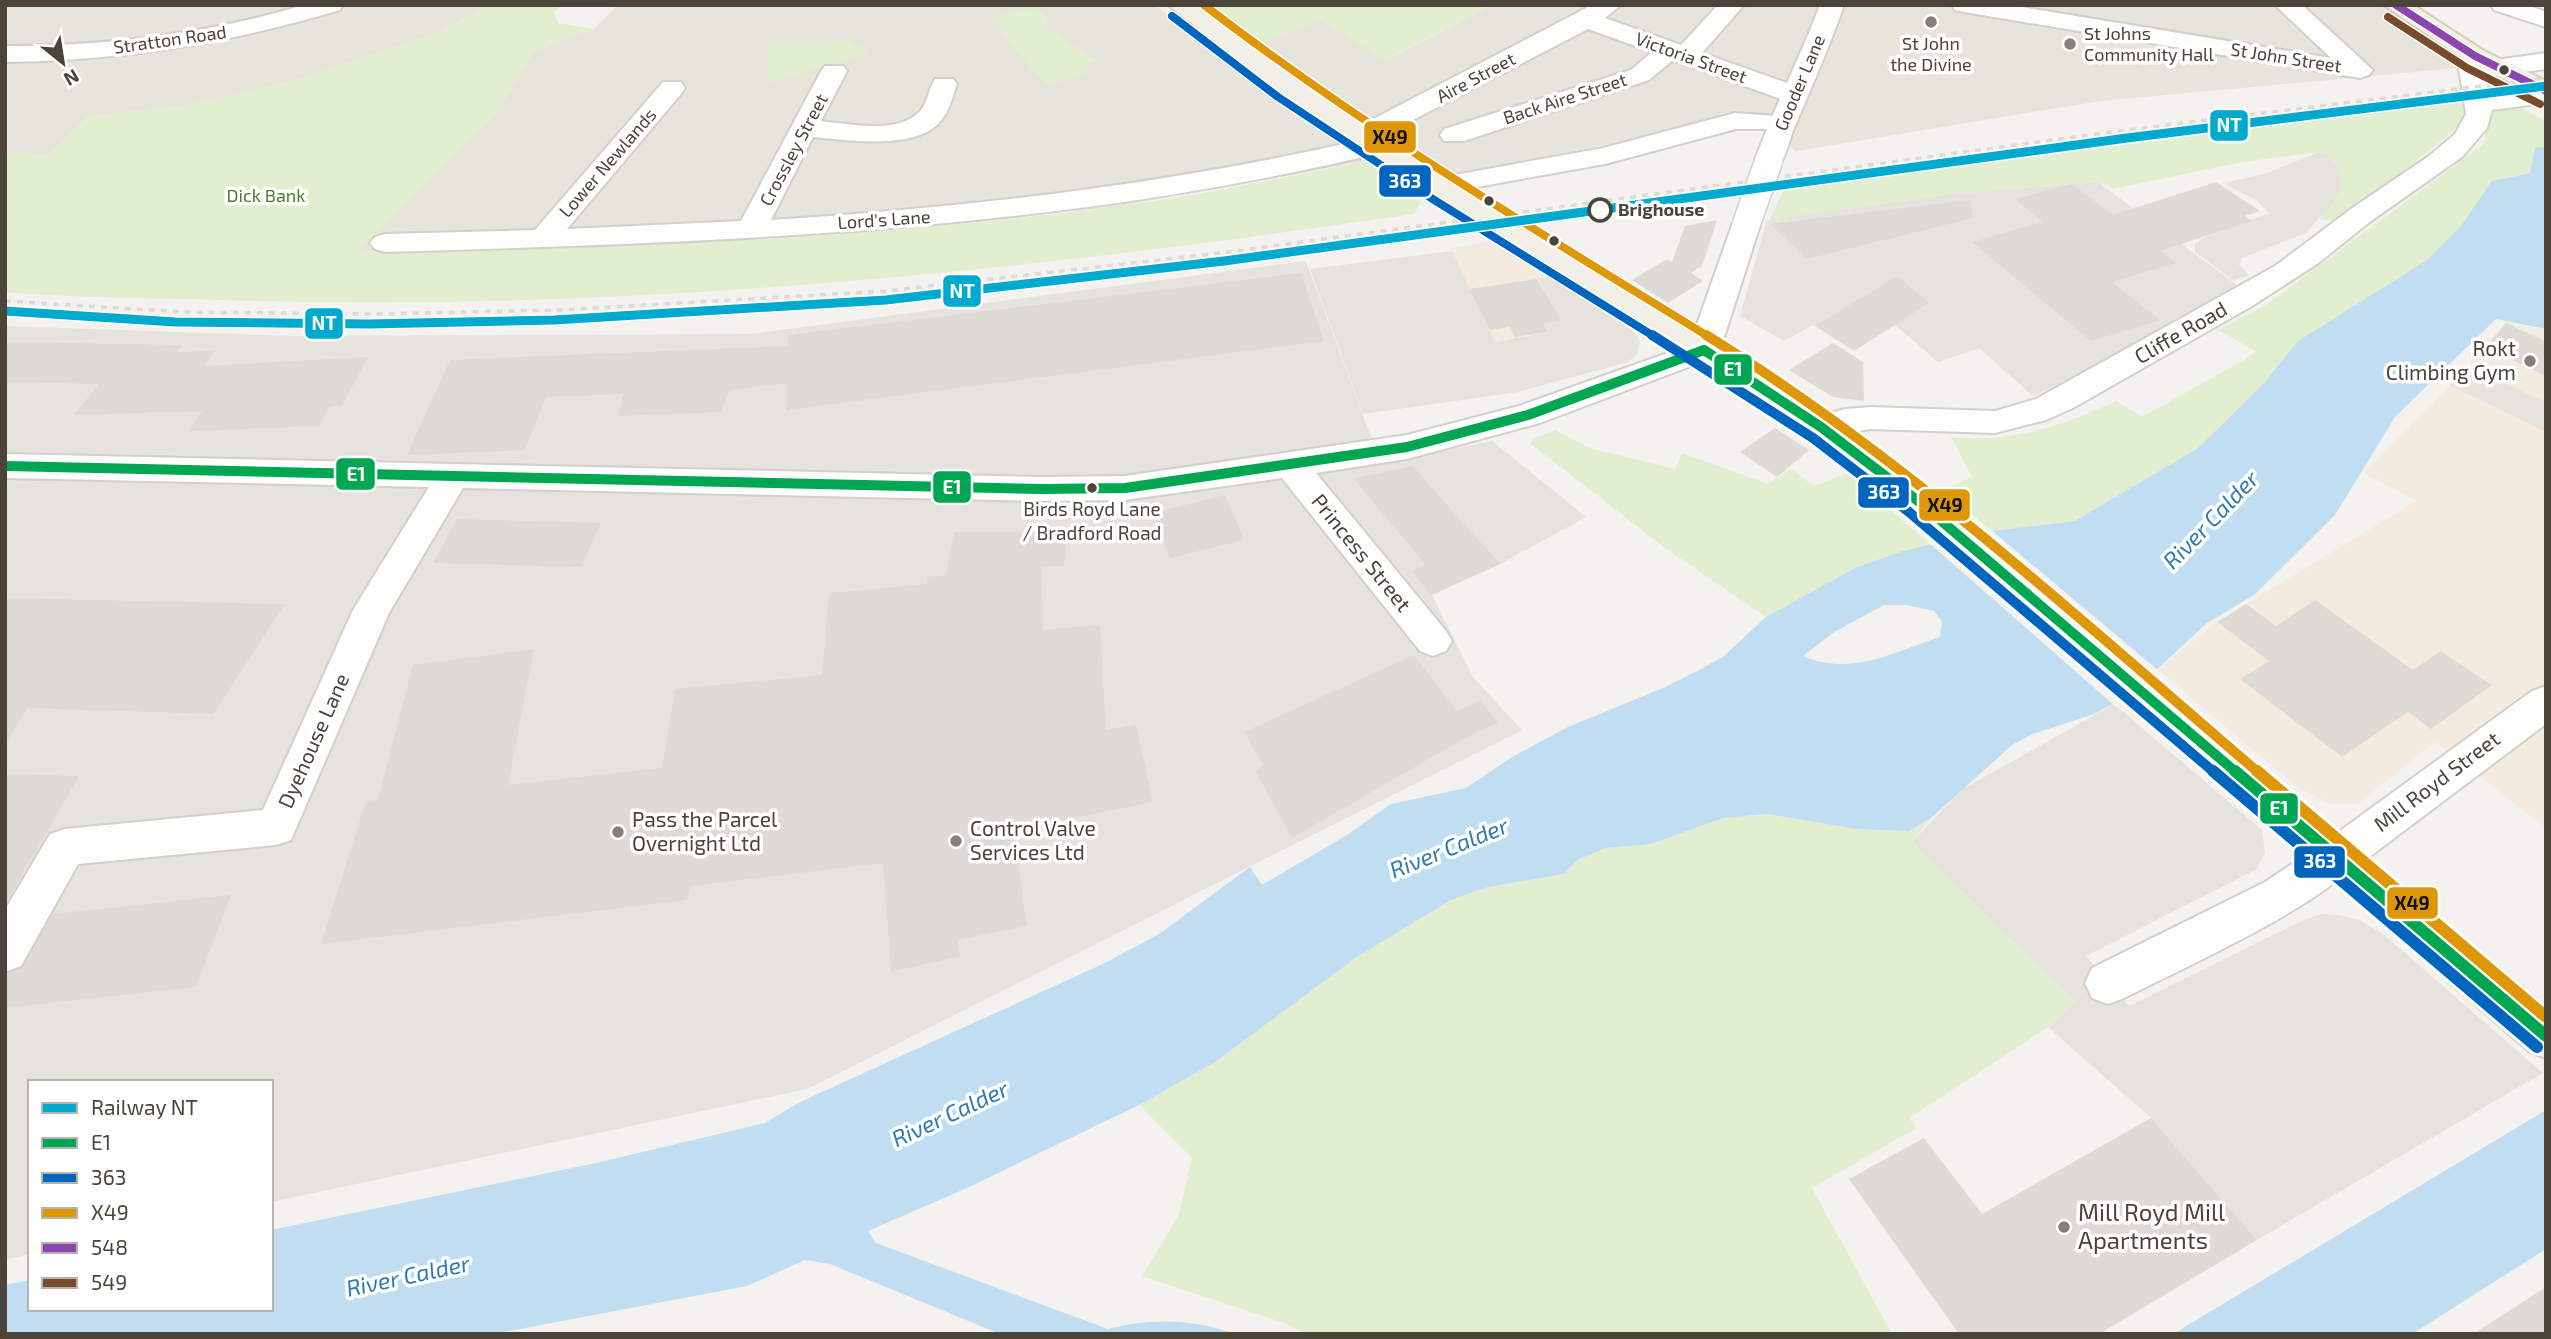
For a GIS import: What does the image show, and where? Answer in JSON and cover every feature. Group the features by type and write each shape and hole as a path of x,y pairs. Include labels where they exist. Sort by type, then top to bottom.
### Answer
{"main road":[{"path":"1180,5 1246,57 1463,203 1704,350 1821,426 1918,501 2535,1027"},
{"path":"2396,5 2485,62 2546,93"}],"street":[{"name":"Stratton Road","path":"5,54 83,52 151,44 249,28 331,5"},
{"name":"Aire Street","path":"1371,140 1609,5"},
{"name":"Back Aire Street","path":"1454,135 1640,75 1677,53 1732,5"},
{"name":"Gooder Lane","path":"1704,350 1782,123 1810,66 1832,5"},
{"name":"St John Street","path":"1964,5 2360,70 2287,5"},
{"path":"2503,5 2546,20"},
{"name":"Victoria Street","path":"1586,20 1795,94"},
{"path":"2485,62 2546,61"},
{"name":"Cliffe Road","path":"1821,426 1860,417 1954,424 2002,421 2022,417 2084,387 2306,258 2458,145 2475,127 2479,116 2471,62 2485,62"},
{"name":"Crossley Street","path":"752,228 834,71"},
{"path":"806,128 879,132 911,128 931,116 944,84"},
{"name":"Lower Newlands","path":"543,238 672,88"},
{"path":"2478,104 2546,93"},
{"path":"1438,186 1605,156 1735,121 1782,123"},
{"name":"Lord's Lane","path":"385,243 543,238 939,217 1090,199 1245,174 1371,140"},
{"path":"5,466 1043,489 1125,488 1407,447 1487,427 1570,401 1704,350"},
{"name":"Princess Street","path":"1290,465 1433,640"},
{"name":"Dyehouse Lane","path":"5,952 65,847 276,827 372,610 454,475"},
{"name":"Mill Royd Street","path":"2108,983 2280,896 2546,702"}],"shaded area":[{"path":"5,5 489,5 437,33 292,81 184,106 89,116 49,155 5,152"},
{"path":"618,5 1155,5 1247,75 1326,125 1366,161 1113,207 856,233 356,252 498,111 533,52 593,29"},
{"path":"1493,5 2381,5 2453,51 2458,68 2101,101 1796,151 1736,110 1653,135 1445,177 1357,122 1250,48 1321,20 1386,60"},
{"path":"1485,127 1531,154 1501,160 1462,137"},
{"path":"2319,152 2328,156 2339,170 2342,186 2333,203 2306,233 2242,258 2239,265 2249,275 2234,281 2195,252 2195,244 2205,237 2269,213 2256,200 2226,185 2228,182 2264,174"},
{"path":"2098,182 2238,286 2176,318 2104,363 2033,396 1979,348 1938,362 1895,325 1872,339 1837,340 1812,324 1784,341 1740,316 1767,220 1952,194"},
{"path":"1777,230 1863,245 1897,276 1790,338 1742,310 1764,231"},
{"path":"1491,241 1630,328 1640,342 1637,354 1628,362 1518,392 1450,248"},
{"path":"1452,251 1495,342 1546,333 1543,324 1561,320 1538,279 1550,277 1635,333 1640,342 1637,354 1628,362 1518,392 1363,414 1310,269"},
{"path":"1306,261 1381,464 1492,441 1586,517 1500,564 1432,595 1473,677 1522,730 807,1089 273,1202 273,1080 28,1080 28,1254 5,1260 5,326 289,336 750,334"},
{"path":"2506,323 2546,330 2546,828 2435,742 2358,804 2329,804 2297,787 2157,669 2217,622 2416,501 2364,473 2470,366"},
{"path":"1324,341 1347,406 1301,414 1305,430 1168,449 1164,432 1081,437 1079,453 769,457 786,410"},
{"path":"2470,366 2542,401 2546,398 2546,432 2449,385"},
{"path":"623,394 618,416 752,411 732,464 519,460 546,397"},
{"path":"1284,487 1328,547 1274,569 1357,681 1244,732 1264,766 1255,770 1259,778 1231,786 1222,822 1027,926 1013,830 1152,802 1136,724 1182,692 1197,694 1220,689 1170,558 1244,540 1225,495"},
{"path":"1068,531 1126,534 1153,617 1001,634 1045,566 1064,566"},
{"path":"459,570 577,574 571,590 546,591 541,601 502,613 502,607 445,609"},
{"path":"2114,704 2262,830 2265,853 2257,869 2086,956 2129,1006 2306,919 2321,914 2339,915 2359,920 2383,934 2543,1073 2257,1240 2151,1118 2048,1027 2076,1003 1912,842 1963,789"}],"green space":[{"name":"Dick Bank","path":"489,5 561,5 554,12 558,23 593,29 533,52 498,111 357,252 641,245 924,227 1143,203 1366,161 1421,202 1414,214 1117,254 818,284 668,294 368,302 111,298 5,292 5,152 49,155 89,116 184,106 292,81 437,33"},
{"path":"1192,5 1493,5 1385,60 1321,20 1250,48"},
{"path":"1023,8 1040,11 1047,17 1047,28 1097,61 1084,66 1091,73 1047,85 1012,47 992,17"},
{"path":"849,40 870,53 768,84 769,41"},
{"path":"2465,101 2467,116 2444,139 2338,222 2320,219 2342,186 2335,166 2319,152 2242,162 2113,189 2098,182 1952,194 1770,220 1784,189"},
{"path":"2516,104 2546,122 2546,147 2535,149 2530,173 2507,177 2489,188 2461,226 2427,260 2298,341 2263,384 2198,448 2075,521 1992,531 1943,490 1972,477 1951,437 1994,438 2035,431 2116,401 2142,417 2244,360 2256,351 2218,330 2267,304 2484,144 2488,106"},
{"path":"1555,430 1589,448 1675,469 1682,453 1768,484 1791,469 1814,486 1847,473 1931,545 1855,568 1766,617 1665,548 1531,444 1533,439"},
{"path":"1767,814 1856,829 1909,831 1931,818 1912,842 2076,1003 2048,1027 1909,1118 1916,1128 1812,1188 1892,1334 1306,1334 1287,1324 1142,1276 1179,1215 1192,1158 1139,1105 1215,1062 1357,957 1451,900 1484,888 1563,874 1578,860 1605,848 1651,844 1723,818"}],"water":[{"name":"River Calder","path":"2546,147 2546,329 2496,319 2395,417 2335,515 2254,595 2207,623 2128,696 2094,714 2033,734 2012,745 1931,818 1909,831 1856,829 1767,814 1723,818 1651,844 1605,848 1578,860 1563,874 1484,888 1451,900 1357,957 1215,1062 1139,1105 967,1188 868,1231 876,1243 1108,1329 1140,1323 1172,1322 1204,1325 1235,1334 1000,1334 830,1264 805,1260 747,1286 493,1334 5,1334 5,1285 28,1280 28,1311 273,1311 273,1230 596,1163 765,1123 798,1103 1105,963 1159,934 1250,867 1262,885 1347,835 1391,804 1466,788 1512,757 1568,727 1663,688 1701,669 1724,656 1766,617 1855,568 1903,551 1992,531 2075,521 2198,448 2263,384 2298,341 2427,260 2461,226 2492,181 2530,173 2535,148","holes":["1884,605 1907,605 1934,611 1942,622 1940,637 1889,655 1838,664 1803,656 1834,632"]},
{"path":"2546,1110 2546,1249 2412,1334 2173,1334"}],"pier":[{"path":"1989,528 2160,672 2131,699 2116,707 1928,542"}],"building":[{"path":"2216,182 2260,211 2245,216 2252,221 2160,251 2176,263 2112,282 2160,320 2091,341 1972,242 2043,222 2015,199 2072,184 2113,215"},
{"path":"1970,200 1973,218 1807,259 1770,224"},
{"path":"1717,220 1702,266 1691,273 1703,281 1668,303 1632,280 1667,259 1672,262 1685,226"},
{"path":"1301,273 1324,341 786,410 787,383 730,390 721,412 618,416 623,394 546,397 525,450 407,455 450,360 788,346 788,335"},
{"path":"1897,276 1929,303 1854,351 1815,326"},
{"path":"1537,279 1562,321 1543,324 1547,332 1515,337 1510,327 1490,330 1469,289"},
{"name":"Rokt Climbing Gym","path":"2506,323 2546,342 2546,376 2485,347"},
{"path":"5,342 182,345 176,352 214,351 205,366 368,357 342,406 330,406 319,426 189,431 202,411 74,415 99,384 5,382"},
{"path":"1833,343 1863,362 1864,401 1833,397 1789,370"},
{"path":"1775,428 1809,450 1777,477 1740,452"},
{"path":"1413,466 1500,564 1431,595 1412,571 1426,565 1353,478"},
{"path":"1225,495 1244,540 1170,558 1153,513"},
{"path":"457,519 601,523 581,567 433,563"},
{"path":"1068,531 1064,566 1041,566 1043,630 1100,625 1106,730 1136,724 1153,802 1013,830 1027,926 958,940 960,956 891,972 883,863 690,886 687,900 321,944 366,801 378,800 413,665 534,649 508,785 662,768 675,689 822,675 829,593 927,584 927,577 946,575 954,532"},
{"path":"5,598 285,604 213,714 28,708 5,744"},
{"path":"2315,600 2413,670 2441,651 2492,685 2431,729 2408,712 2342,757 2240,679 2269,661 2217,622 2246,604 2276,626"},
{"path":"1414,655 1457,711 1480,701 1498,722 1465,738 1292,838 1255,770 1264,766 1244,732"},
{"path":"5,774 79,776 5,904"},
{"path":"231,895 196,987 5,1008 5,974 23,967 53,914"},
{"name":"Mill Royd Mill Apartments","path":"2151,1118 2257,1240 2099,1334 1959,1334 1849,1179 1924,1138 1982,1214"},
{"path":"2546,1287 2546,1334 2473,1334"}],"railway":[{"path":"5,301 183,312 375,314 558,310 886,291 1221,253 2119,131 2546,78"}],"rail line":[{"name":"NT","path":"5,311 175,322 369,324 554,320 886,300 1224,261 2127,138 2546,86"}],"transit line":[{"name":"X49","path":"1204,5 1294,74 1446,174 1711,338 1829,415 1927,490 2546,1017"},
{"name":"548","path":"2396,5 2475,56 2546,91"},
{"name":"363","path":"1172,16 1278,97 1431,198 1696,362 1813,438 1909,512 2537,1047"},
{"name":"549","path":"2388,17 2467,68 2540,104"},
{"name":"E1","path":"5,466 1043,489 1125,488 1407,447 1528,415 1704,350 1821,427 1918,501 2546,1036"}],"place":[{"name":"St John the Divine","path":"1931,22"},
{"name":"St Johns Community Hall","path":"2070,44"},
{"name":"Brighouse","path":"1600,210"},
{"name":"Rokt Climbing Gym","path":"2530,361"},
{"name":"Birds Royd Lane / Bradford Road","path":"1092,488"},
{"name":"Pass the Parcel Overnight Ltd","path":"618,832"},
{"name":"Control Valve Services Ltd","path":"956,841"},
{"name":"Mill Royd Mill Apartments","path":"2064,1227"}]}
